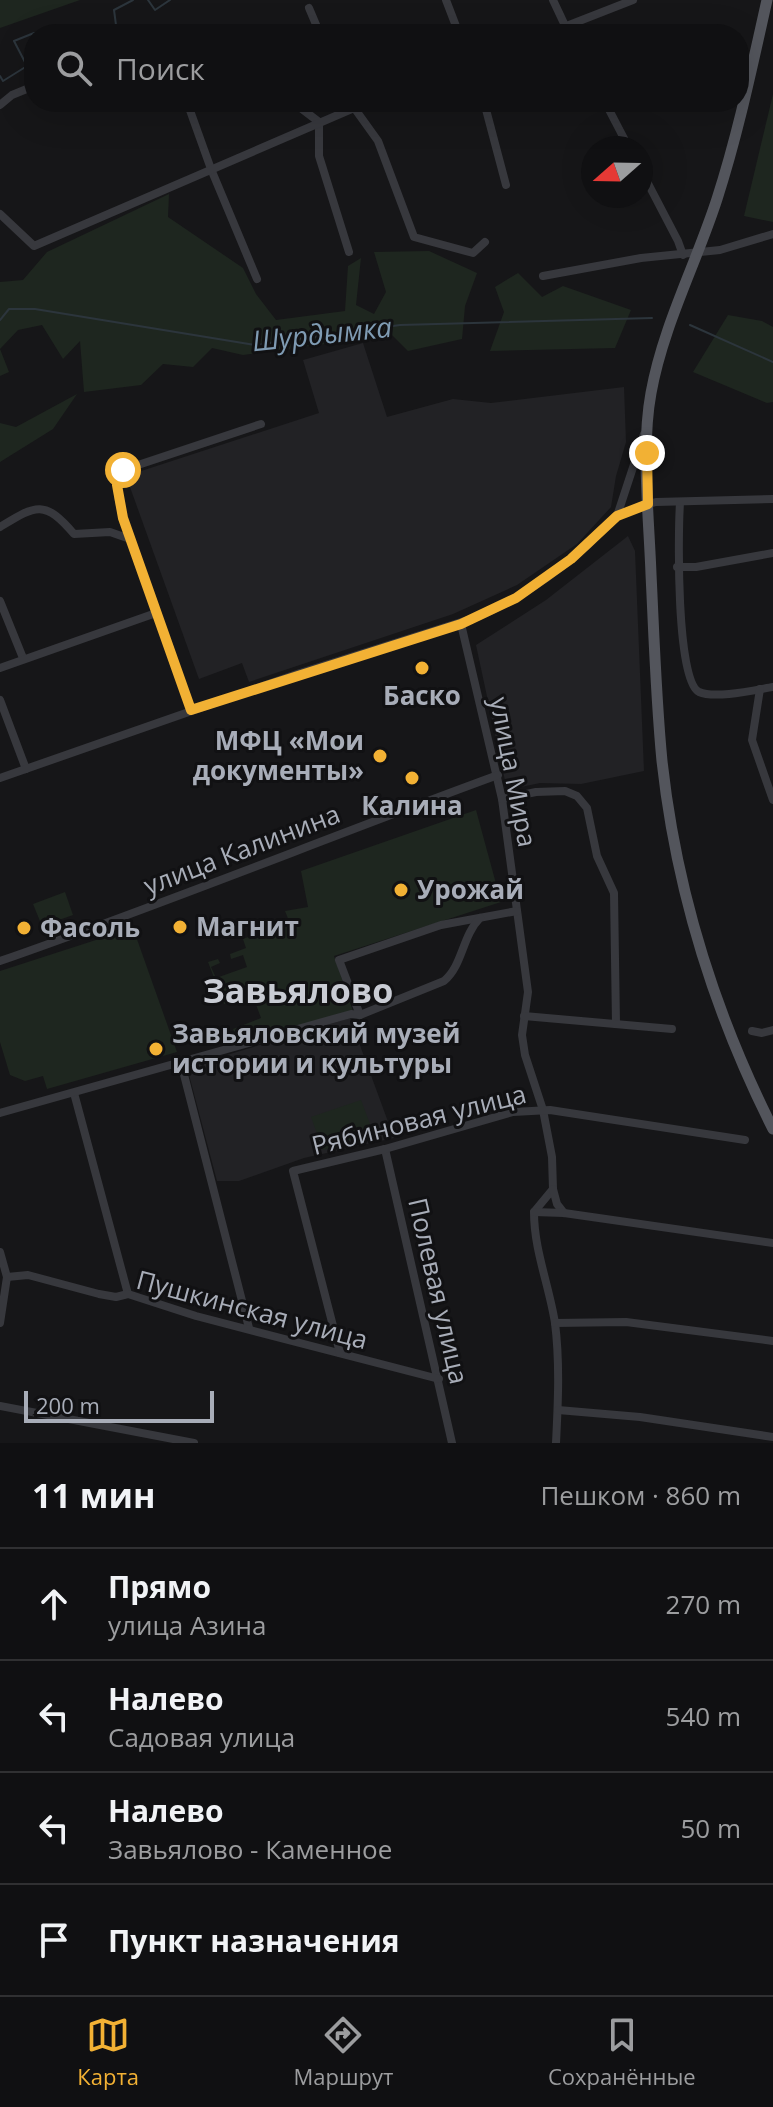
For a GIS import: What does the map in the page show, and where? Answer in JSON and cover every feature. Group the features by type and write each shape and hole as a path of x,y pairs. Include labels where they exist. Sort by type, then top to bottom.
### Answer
{"main road":[{"path":"749,74 767,0"},
{"path":"740,112 698,253 655,376 646,425 648,504 663,763 681,873 699,944 730,1033 773,1129"}],"street":[{"path":"446,0 455,24"},
{"path":"553,0 565,24"},
{"path":"581,24 633,0"},
{"path":"309,8 316,24"},
{"path":"0,105 24,90"},
{"path":"191,112 257,279"},
{"path":"306,112 319,122"},
{"path":"0,214 34,246 338,112"},
{"path":"357,112 378,141 414,237 473,253 485,242"},
{"path":"487,112 506,185"},
{"path":"610,112 623,136"},
{"path":"319,122 319,156 349,252"},
{"path":"653,193 683,255"},
{"path":"543,276 641,258 728,248 773,234"},
{"path":"191,710 130,539 118,497 118,476 123,470 261,424"},
{"path":"617,516 646,425"},
{"path":"0,778 191,710 461,624 497,609 538,584 591,543 617,516 648,504 773,499"},
{"path":"680,503 677,567 687,668 692,687 708,694 773,687"},
{"path":"0,527 26,510 46,509 74,534 110,532 130,539"},
{"path":"677,567 696,567 773,553"},
{"path":"0,601 23,658"},
{"path":"0,668 156,613"},
{"name":"улица Мира","path":"461,624 502,799 528,992 522,1035 525,1055 543,1110 552,1157 553,1189"},
{"path":"760,689 752,740 773,800"},
{"path":"0,700 26,769"},
{"name":"улица Калинина","path":"0,961 160,904 498,775"},
{"path":"502,799 536,792 565,791 577,796 587,808 597,856 614,893 616,1024"},
{"path":"360,1015 339,960 441,925 517,911"},
{"path":"0,1113 351,1014 360,1015 444,981 454,971 466,937 480,918"},
{"path":"524,1016 672,1029"},
{"path":"752,1031 762,1033 773,1030"},
{"path":"181,1063 249,1328"},
{"path":"74,1093 128,1294"},
{"name":"Рябиновая улица","path":"340,1353 293,1171 385,1149 513,1112 543,1110 745,1140"},
{"name":"Полевая улица","path":"385,1149 452,1443"},
{"path":"553,1189 534,1212 534,1234 555,1323 556,1443"},
{"path":"553,1189 557,1204 564,1213"},
{"path":"534,1212 564,1213 773,1243"},
{"path":"0,1252 7,1277 0,1323"},
{"name":"Пушкинская улица","path":"7,1277 28,1275 99,1294 116,1297 128,1294 196,1316 439,1379"},
{"path":"555,1323 626,1322 773,1341"},
{"path":"0,1406 194,1443"},
{"path":"558,1410 640,1417 773,1437"}],"shaded area":[{"path":"0,0 80,0 0,28"},
{"path":"773,94 773,222 744,216"},
{"path":"169,194 168,217 243,268 256,294 276,320 345,311 348,266 361,258 356,305 374,314 386,292 374,252 429,251 477,273 465,306 462,339 408,351 392,335 243,355 212,348 193,367 163,364 141,385 84,392 80,341 63,359 42,325 18,330 0,349 0,282 23,280 47,252"},
{"path":"518,273 542,297 563,286 631,310 615,348 490,351 504,312 495,287"},
{"path":"728,315 762,321 773,327 773,402 767,403 693,372"},
{"path":"363,343 387,417 453,399 491,403 624,387 626,442 611,507 577,544 517,585 453,614 249,682 242,663 199,679 126,476 319,413 303,360"},
{"path":"0,349 9,372 0,376"},
{"path":"77,394 53,429 0,462 0,423 16,427"},
{"path":"628,536 635,551 644,771 581,784 540,783 507,790 476,645 546,600"},
{"name":"Урожай","path":"476,810 501,902 334,956 353,1011 240,1044 233,1029 261,1018 252,994 224,1004 208,962 218,959 220,963 211,967 216,978 247,967 243,955 231,959 230,954 246,948 243,939 289,921 285,911 308,907 301,871"},
{"path":"65,892 73,915 42,926 33,904"},
{"path":"133,928 177,1052 47,1089 43,1076 25,1081 10,1075 0,1042 0,971"},
{"path":"350,1018 394,1138 304,1158 239,1181 217,1181 187,1067"},
{"path":"361,1100 373,1132 323,1150 311,1117"}],"waterway":[{"path":"116,24 114,10 133,0"},
{"path":"148,0 155,10 170,0"},
{"path":"24,37 14,41 24,60"},
{"path":"0,76 3,81 24,68"},
{"name":"Шурдымка","path":"0,320 9,309 35,309 255,345 400,325 652,318"},
{"name":"Шурдымка","path":"690,325 773,362"}],"place":[{"name":"Баско","path":"422,668"},
{"name":"МФЦ «Мои документы»","path":"380,756"},
{"name":"Калина","path":"412,778"},
{"name":"Урожай","path":"401,890"},
{"name":"Магнит","path":"180,927"},
{"name":"Фасоль","path":"24,928"},
{"name":"Завьяловский музей истории и культуры","path":"156,1049"}],"district":[{"name":"Завьялово","path":"298,991"}],"route":[{"path":"123,470 118,476 117,485 123,518 191,710 461,624 497,609 571,559 617,516 648,504 647,453"}]}
